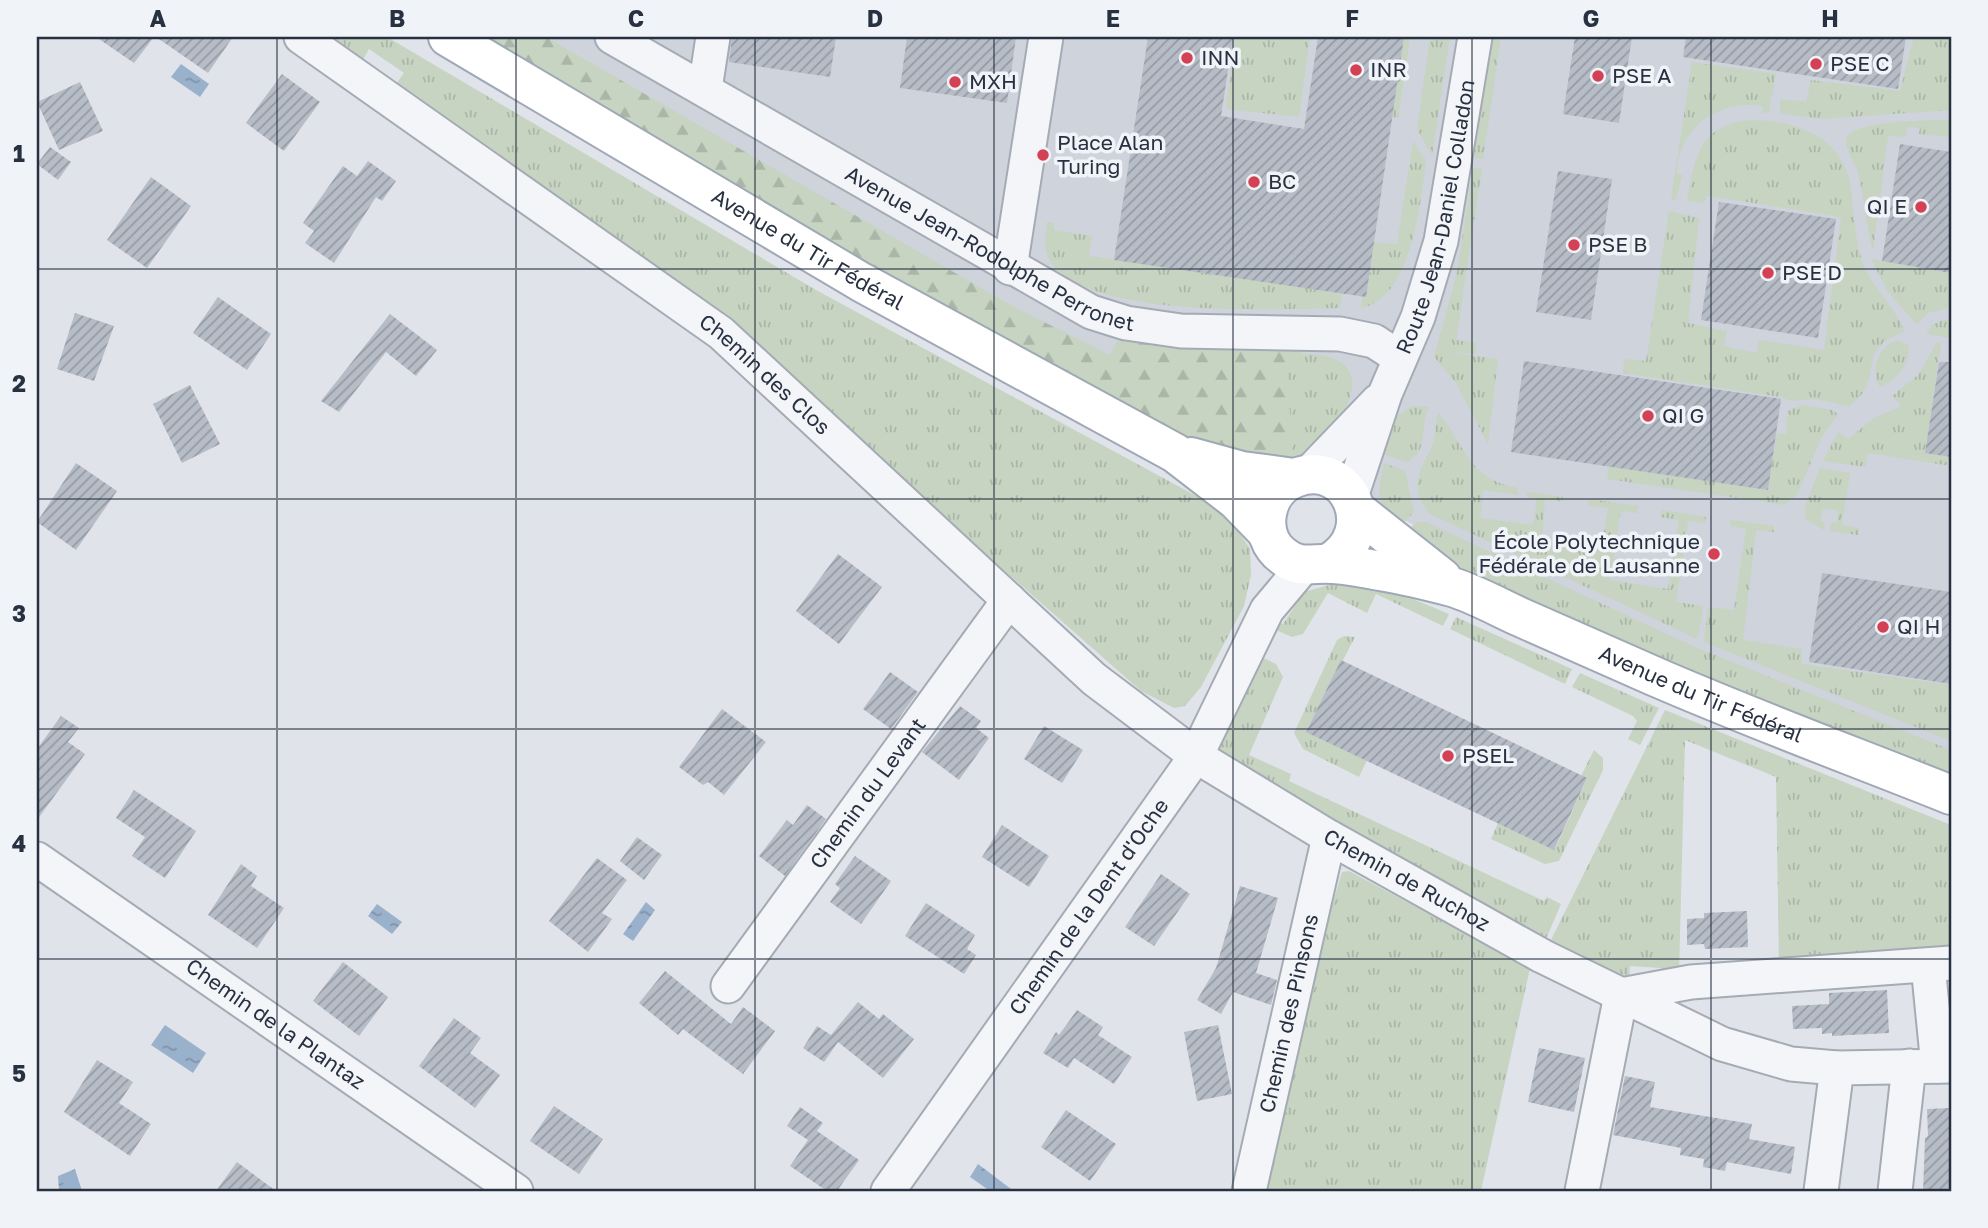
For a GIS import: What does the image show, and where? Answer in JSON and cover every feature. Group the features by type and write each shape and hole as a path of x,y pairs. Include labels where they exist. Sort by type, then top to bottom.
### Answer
{"main road":[{"name":"Avenue du Tir Fédéral","path":"448,37 861,282 1175,453 1236,500 1269,538"},
{"name":"Avenue du Tir Fédéral","path":"1175,453 1242,471 1301,477"},
{"path":"1301,477 1332,480 1354,504 1357,523 1349,547 1317,565 1292,562 1269,538 1266,519 1274,494 1301,477"},
{"name":"Avenue du Tir Fédéral","path":"1354,504 1455,588"},
{"name":"Avenue du Tir Fédéral","path":"1317,565 1381,571 1455,588 1674,685 1951,795"}],"street":[{"name":"Chemin des Clos","path":"301,37 721,332 1094,679 1196,756"},
{"name":"Avenue Jean-Rodolphe Perronet","path":"612,37 1010,268 1091,312 1126,323 1181,331 1340,334 1374,341 1400,358"},
{"path":"705,89 712,37"},
{"path":"1010,268 1046,37"},
{"name":"Route Jean-Daniel Colladon","path":"1354,504 1385,394 1418,317 1441,241 1475,37"},
{"name":"Route Jean-Daniel Colladon","path":"1301,477 1385,394"},
{"name":"Chemin de la Dent d'Oche","path":"1267,610 1269,538"},
{"name":"Chemin de la Dent d'Oche","path":"888,1191 1196,756 1267,610 1317,565"},
{"name":"Chemin du Levant","path":"728,986 1009,600"},
{"name":"Chemin de Ruchoz","path":"1196,756 1329,837 1542,956 1722,1044 1791,1064 1837,1068 1933,1066"},
{"name":"Chemin des Pinsons","path":"1249,1191 1329,837"},
{"name":"Chemin de la Plantaz","path":"37,859 516,1191"},
{"path":"1582,1191 1621,995 1691,982 1940,964 1933,1066 1895,1191"},
{"path":"1821,1191 1837,1068"}],"shaded area":[{"name":"École Polytechnique Fédérale de Lausanne","path":"493,37 1951,37 1951,765 1860,732 1092,375"}],"green space":[{"path":"319,37 387,37 816,290 1226,512 1250,549 1251,575 1244,606 1201,687 1185,706 1174,708 1141,691 767,361 393,88 404,73 369,49 360,65"},
{"path":"481,37 546,37 1016,308 1110,355 1118,340 1192,348 1286,347 1292,457 1285,459 1218,454 849,254"},
{"path":"1235,37 1310,37 1299,117 1226,109"},
{"path":"1404,37 1410,37 1398,118 1392,117"},
{"path":"1430,37 1450,37 1432,155 1417,129"},
{"path":"1487,37 1501,37 1483,159 1470,157"},
{"path":"1914,37 1951,37 1951,110 1819,119 1780,113 1780,99 1806,102 1811,80 1900,91"},
{"path":"1692,62 1776,74 1769,112 1762,113 1763,106 1731,107 1717,112 1693,130 1679,157 1677,173 1682,175 1676,200 1671,199"},
{"path":"1951,119 1951,137 1919,134 1920,128 1907,127 1905,137 1888,136 1873,251 1859,177 1846,145 1850,134 1860,128 1892,122"},
{"path":"1741,121 1774,122 1807,131 1834,149 1843,163 1849,179 1861,258 1874,284 1899,319 1904,332 1878,348 1873,357 1867,386 1861,396 1849,406 1815,399 1792,401 1623,373 1624,359 1646,361 1669,211 1699,218 1688,323 1727,331 1724,346 1757,353 1759,340 1824,350 1841,217 1708,196 1702,203 1687,201 1696,161 1706,140 1726,125"},
{"path":"1413,141 1426,161 1410,247 1392,287 1378,301 1361,308 1363,296 1366,296 1374,242 1397,244"},
{"path":"1473,168 1482,169 1456,340 1476,343 1475,354 1446,352 1498,359 1488,444 1456,383 1434,357 1457,273"},
{"path":"1047,222 1054,223 1054,230 1092,236 1089,256 1342,293 1340,308 1184,307 1140,302 1100,293 1069,279 1049,259 1045,246"},
{"path":"1871,259 1951,273 1951,307 1928,313 1917,325 1888,292"},
{"path":"1951,320 1951,338 1926,334 1932,325"},
{"path":"1896,341 1908,344 1908,357 1902,370 1880,387 1876,367 1880,354 1884,348"},
{"path":"1937,342 1941,343 1925,453 1951,457 1951,466 1868,453 1866,467 1823,461 1838,432 1848,439 1874,418 1902,406 1892,396 1919,374"},
{"path":"1286,347 1301,347 1302,354 1331,357 1347,367 1352,382 1349,400 1340,418 1309,449 1292,457"},
{"path":"1802,405 1832,410 1838,414 1822,437 1797,494 1785,505 1607,479 1609,466 1768,489 1777,433 1786,434 1788,411"},
{"path":"1412,406 1429,407 1418,452 1406,462 1380,453 1396,417"},
{"path":"1439,413 1478,469 1488,477 1518,488 1517,495 1483,490 1480,518 1533,525 1537,499 1527,497 1527,492 1563,497 1562,501 1545,500 1542,540 1601,548 1608,508 1588,505 1589,499 1638,506 1638,513 1621,511 1610,580 1668,589 1679,520 1661,517 1662,510 1706,517 1705,523 1688,521 1676,602 1703,606 1698,637 1695,638 1430,514 1423,504 1417,486 1421,469 1434,441"},
{"path":"1384,463 1405,471 1414,512 1400,527 1386,511 1380,498"},
{"path":"1820,468 1850,473 1842,525 1859,528 1858,535 1830,531 1831,522 1837,523 1838,510 1823,509 1820,521 1825,522 1824,530 1805,519 1805,506"},
{"path":"1731,520 1774,526 1774,532 1756,530 1743,640 1801,649 1802,664 1951,685 1951,741 1704,642 1708,607 1734,610 1746,529 1730,526"},
{"path":"1416,522 1426,522 1695,647 1951,750 1951,777 1796,717 1458,570 1406,532"},
{"path":"1336,583 1396,592 1449,614 1443,626 1376,594 1367,613 1328,593 1303,634 1292,637 1278,631 1276,621 1283,624 1304,592"},
{"path":"1456,617 1572,669 1565,684 1450,629"},
{"path":"1344,636 1355,637 1306,731 1367,760 1359,777 1303,749 1294,733 1337,640"},
{"path":"1257,655 1276,664 1283,677 1249,755 1291,774 1289,781 1544,901 1547,897 1561,904 1543,946 1209,755"},
{"path":"1580,673 1659,708 1640,745 1628,739 1637,721 1633,716 1572,687"},
{"path":"1665,710 1951,825 1951,958 1779,969 1776,777 1685,740 1679,975 1661,975 1661,968 1630,966 1629,975 1614,974 1548,946"},
{"path":"1594,750 1603,758 1603,770 1559,861 1545,864 1491,839 1498,823 1555,849 1587,779 1581,776"},
{"path":"1349,871 1530,968 1481,1191 1266,1191 1323,936 1342,872"}],"water":[{"path":"181,64 209,84 200,97 171,77"},
{"path":"646,902 655,910 633,941 623,934"},
{"path":"377,904 402,922 392,934 368,916"},
{"path":"165,1025 206,1053 193,1073 151,1045"},
{"path":"978,1164 1011,1189 1010,1191 990,1191 970,1177"},
{"path":"75,1169 82,1191 59,1191 58,1176"}],"building":[{"path":"96,37 154,37 134,63"},
{"path":"156,37 233,37 208,73"},
{"path":"732,37 836,37 830,77 729,62"},
{"name":"MXH","path":"907,37 1016,37 1007,103 900,88"},
{"name":"BC","path":"1148,37 1233,37 1221,116 1304,129 1318,37 1404,37 1366,297 1114,260"},
{"name":"PSE A","path":"1575,37 1632,37 1619,123 1563,114"},
{"name":"PSE C","path":"1686,37 1906,37 1898,89 1683,57"},
{"path":"282,74 320,102 284,151 246,123"},
{"path":"80,82 103,131 59,150 37,102"},
{"name":"QI E","path":"1900,144 1951,152 1951,273 1882,261"},
{"path":"50,147 71,162 58,180 37,164"},
{"path":"368,161 396,181 382,201 376,197 334,263 305,243 314,231 303,223 343,166 357,176"},
{"name":"PSE B","path":"1558,171 1612,179 1591,320 1536,312"},
{"path":"151,177 191,206 147,268 107,240"},
{"name":"PSE D","path":"1719,202 1836,219 1818,338 1701,320"},
{"path":"218,297 271,334 247,370 193,333"},
{"path":"75,313 114,326 94,381 57,369"},
{"path":"390,314 437,350 416,376 386,352 339,412 321,401"},
{"name":"QI G","path":"1524,361 1781,399 1768,490 1511,452"},
{"path":"1939,362 1951,362 1951,457 1925,453"},
{"path":"190,385 220,444 182,463 153,404"},
{"path":"76,463 117,491 76,550 37,522"},
{"path":"838,554 882,587 839,644 796,611"},
{"name":"QI H","path":"1822,573 1951,592 1951,684 1809,662"},
{"name":"PSEL","path":"1341,660 1587,778 1554,850 1306,732"},
{"path":"890,672 918,692 891,729 863,709"},
{"path":"960,706 981,721 976,728 989,738 959,780 922,752"},
{"path":"722,709 766,742 724,795 708,782 703,785 679,767"},
{"path":"61,716 79,728 68,742 85,754 37,820 37,749"},
{"path":"1044,726 1083,750 1062,783 1024,759"},
{"path":"134,790 196,831 165,878 132,856 145,837 116,818"},
{"path":"807,805 826,819 785,876 759,856 787,820 793,825"},
{"path":"1002,825 1049,856 1029,887 982,857"},
{"path":"637,837 662,855 644,880 620,861"},
{"path":"855,856 891,881 861,924 830,902 840,888 835,884"},
{"path":"597,858 627,880 602,913 612,919 588,952 549,921"},
{"path":"241,864 257,876 251,886 284,908 257,948 208,915"},
{"path":"1161,874 1190,894 1154,946 1125,927"},
{"path":"1240,886 1278,898 1256,973 1277,980 1271,1005 1233,992 1221,1014 1197,1000 1216,968"},
{"path":"926,903 975,935 967,949 976,955 964,974 905,936"},
{"path":"1747,911 1748,947 1705,949 1704,944 1687,945 1687,919 1704,918 1704,913"},
{"path":"343,962 388,997 359,1036 313,1001"},
{"path":"665,971 731,1024 743,1007 775,1031 743,1074 683,1029 678,1035 639,1003"},
{"path":"1887,990 1889,1033 1832,1036 1832,1033 1822,1034 1822,1028 1793,1029 1792,1006 1829,1004 1829,993"},
{"path":"858,1002 879,1019 883,1014 914,1039 883,1078 838,1042 824,1062 803,1048 817,1026 831,1035"},
{"path":"1077,1010 1103,1027 1098,1035 1132,1057 1114,1084 1074,1058 1068,1068 1043,1053 1056,1032 1059,1035"},
{"path":"454,1018 481,1038 470,1053 500,1075 475,1108 419,1066"},
{"path":"1218,1025 1232,1094 1197,1101 1184,1032"},
{"path":"1539,1048 1585,1058 1574,1112 1528,1102"},
{"path":"97,1060 133,1082 119,1103 151,1124 130,1156 64,1112"},
{"path":"1625,1076 1655,1082 1650,1107 1752,1124 1749,1139 1795,1147 1791,1174 1727,1162 1725,1171 1703,1167 1704,1159 1680,1155 1681,1148 1613,1135"},
{"path":"554,1106 603,1139 579,1174 530,1141"},
{"path":"800,1107 823,1123 817,1131 859,1160 837,1191 827,1191 790,1166 808,1140 787,1126"},
{"path":"1951,1108 1951,1191 1923,1191 1925,1138 1928,1136 1927,1109"},
{"path":"1066,1110 1116,1144 1090,1181 1041,1147"},
{"path":"237,1162 276,1191 216,1191"}],"place":[{"name":"INN","path":"1187,58"},
{"name":"PSE C","path":"1816,64"},
{"name":"INR","path":"1356,70"},
{"name":"PSE A","path":"1598,76"},
{"name":"MXH","path":"955,82"},
{"name":"Place Alan Turing","path":"1043,155"},
{"name":"BC","path":"1254,182"},
{"name":"QI E","path":"1921,207"},
{"name":"PSE B","path":"1574,245"},
{"name":"PSE D","path":"1768,273"},
{"name":"QI G","path":"1648,416"},
{"name":"École Polytechnique Fédérale de Lausanne","path":"1714,554"},
{"name":"QI H","path":"1883,627"},
{"name":"PSEL","path":"1448,756"}]}
